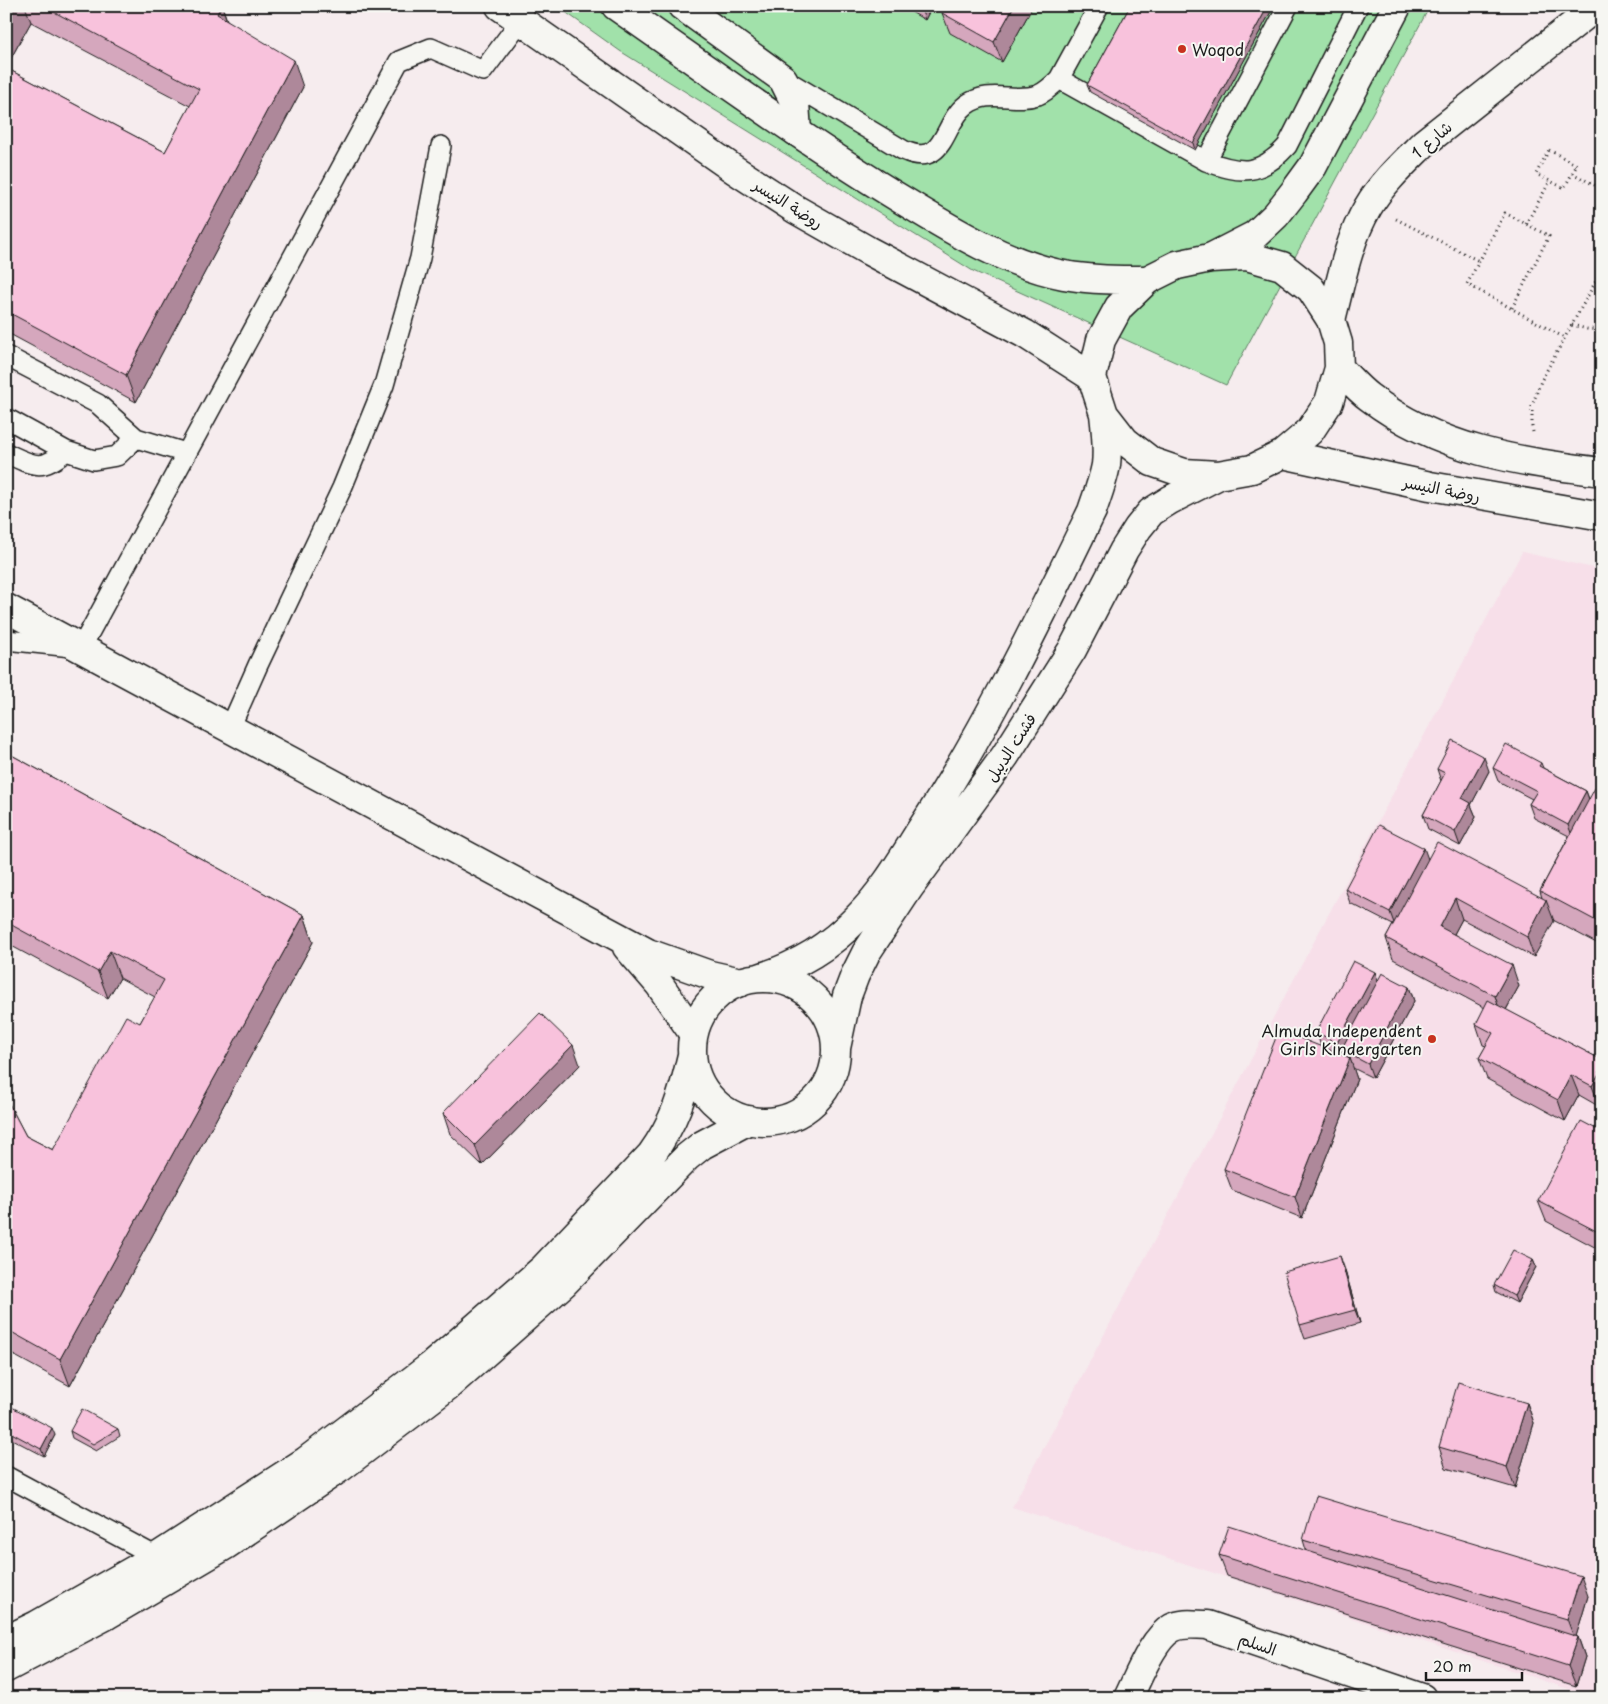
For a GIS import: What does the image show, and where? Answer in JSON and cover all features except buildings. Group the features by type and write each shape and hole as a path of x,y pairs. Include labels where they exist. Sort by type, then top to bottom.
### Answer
{"street":[{"path":"616,6 862,176 928,216 985,246 1023,263 1063,275 1105,280 1147,280"},
{"path":"682,6 782,79 791,92 795,103 798,132"},
{"path":"1210,258 1255,234 1276,216 1294,192 1313,166 1397,6"},
{"name":"شارع 1","path":"1331,320 1347,255 1369,205 1401,166 1424,143 1597,6"},
{"name":"روضة النيسر","path":"510,13 735,170 795,208 866,250 1025,334 1092,378"},
{"path":"1247,256 1282,266 1311,288 1331,320 1338,343 1339,368 1329,402 1310,431 1283,454 1252,469 1218,475 1184,474 1152,462 1125,441 1104,414 1092,378 1101,340 1119,307 1147,280 1177,265 1210,258 1247,256"},
{"path":"1339,368 1368,396 1426,432 1459,445 1494,455 1547,465 1602,472"},
{"name":"فشت الديبل","path":"750,980 783,970 804,960 835,938 859,917 885,886 954,777 1003,689 1092,511 1106,465 1104,414"},
{"name":"روضة النيسر","path":"1283,454 1440,488 1602,516"},
{"name":"فشت الديبل","path":"836,1048 847,996 866,953 909,888 1004,756 1072,650 1124,550 1138,528 1151,512 1218,475"},
{"path":"6,608 648,953 710,975 750,980 778,980 796,986 812,997 824,1012 832,1029 836,1048 834,1066 828,1084 817,1099 803,1110 786,1118 768,1122 749,1120 731,1115 716,1104 704,1090 696,1073 692,1044 659,984 619,938"},
{"path":"6,1640 37,1625 157,1557 313,1455 431,1366 544,1268 651,1155 665,1136 676,1114 684,1091 692,1044 703,1011 720,993 750,980"},
{"path":"6,1668 107,1615 226,1545 340,1468 449,1385 564,1283 687,1157 702,1145 749,1120"},
{"name":"السلم","path":"1128,1698 1160,1639 1172,1628 1187,1624 1207,1626 1422,1698"}],"lane":[{"path":"782,79 913,155 925,155 936,150 944,140 954,118 965,106 978,98 1037,95 1050,88 1059,79 1099,6"},
{"path":"1206,161 1288,6"},
{"path":"1059,79 1206,161 1230,170 1262,167 1276,159 1287,146 1358,6"},
{"path":"6,640 80,648 399,61 431,48 483,71 510,13"},
{"path":"230,728 342,488 384,385 420,258 441,146"},
{"path":"6,356 98,404 136,438 186,453"},
{"path":"6,418 66,451 94,460 117,456 136,438"},
{"path":"6,453 31,465 51,463 66,451"},
{"path":"6,1476 157,1557"}],"path":[{"path":"1549,150 1577,165 1564,188 1550,181 1536,174 1549,150"},
{"path":"1572,174 1602,190"},
{"path":"1526,224 1550,181"},
{"path":"1369,205 1479,261"},
{"path":"1512,308 1548,236 1505,213 1467,284 1565,338"},
{"path":"1547,465 1532,427 1532,406 1541,381 1602,270"},
{"path":"1572,325 1586,329 1602,330"}],"shaded area":[{"name":"Almuda Independent Girls Kindergarten","path":"1522,552 1602,570 1602,1698 1596,1698 1012,1507"}],"green space":[{"path":"557,6 1430,6 1226,385 973,271 620,51"}],"place":[{"name":"Woqod","path":"1182,49"},
{"name":"Almuda Independent Girls Kindergarten","path":"1432,1039"}]}
